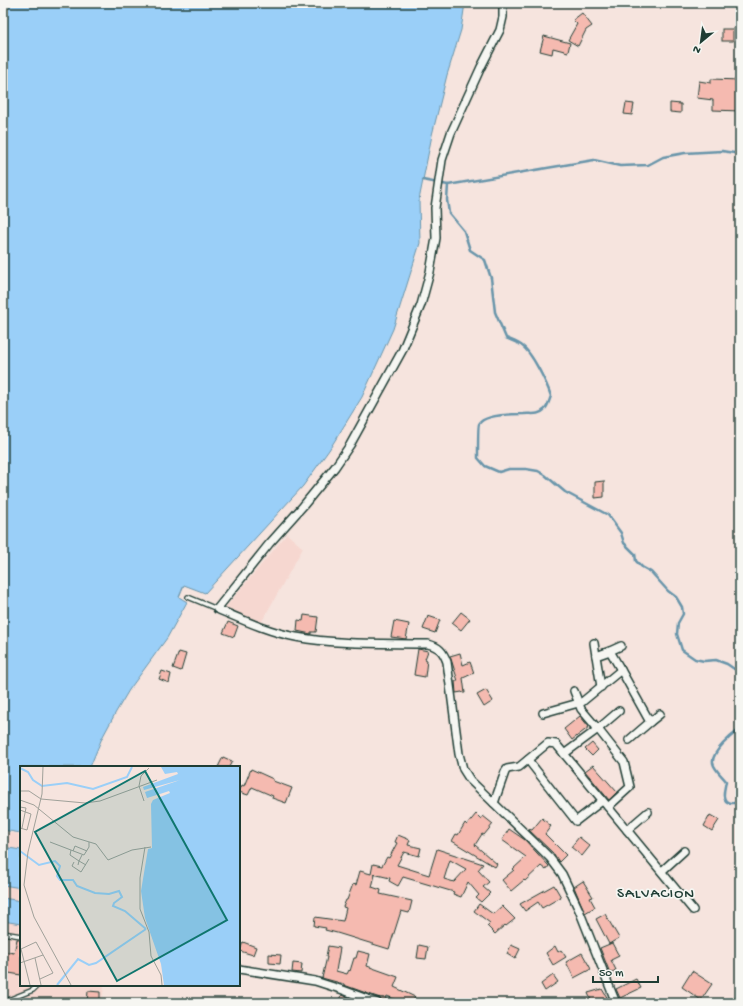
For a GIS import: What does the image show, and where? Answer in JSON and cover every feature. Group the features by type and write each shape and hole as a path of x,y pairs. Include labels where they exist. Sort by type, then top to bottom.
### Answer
{"street":[{"path":"503,3 503,17 500,30 481,67 451,133 442,160 435,208 436,238 430,272 421,305 395,362 350,445 335,467 269,544 217,610 295,637 353,642 428,644 438,647 444,653 447,662 458,754 463,769 470,780 550,858 562,874 579,910 616,1003"},
{"path":"594,643 601,687"},
{"path":"596,656 621,646"},
{"path":"610,651 650,722"},
{"path":"542,713 582,702 621,670"},
{"path":"574,690 581,709 624,762 630,788 608,807"},
{"path":"564,754 598,729 619,711"},
{"path":"629,740 660,714"},
{"path":"494,803 505,772 508,769 519,767 548,743 556,744 693,910"},
{"path":"528,760 576,821 602,801"},
{"path":"627,830 648,812"},
{"path":"662,871 684,851"},
{"path":"240,969 315,981 378,1003"}],"lane":[{"path":"188,597 217,610"},
{"path":"3,933 20,936"},
{"path":"3,1002 33,990 37,986"}],"shaded area":[{"path":"287,534 303,548 261,623 225,608"},
{"path":"3,832 20,834 20,986 104,986 102,1003 3,1003"}],"water":[{"path":"3,3 465,3 461,30 447,75 432,135 419,200 420,243 393,329 362,397 329,450 303,486 205,593 184,585 179,597 187,602 167,638 129,690 116,712 102,738 90,766 20,766 20,833 3,830"},
{"path":"3,847 20,850 20,888 3,885"},
{"path":"3,898 20,901 20,924 3,921"}],"building":[{"path":"582,13 592,26 586,30 578,46 568,40 577,24 573,20"},
{"path":"722,29 733,29 733,41 722,41"},
{"path":"544,36 570,43 568,52 553,48 552,54 540,51"},
{"path":"711,79 740,80 740,111 713,110 713,100 697,98 699,81 711,83"},
{"path":"626,103 634,104 632,115 624,114"},
{"path":"670,103 681,104 681,113 670,112"},
{"path":"604,481 604,497 595,498 595,482"},
{"path":"461,612 470,619 461,630 452,623"},
{"path":"304,615 318,617 316,632 311,632 311,634 297,631 298,620 303,621"},
{"path":"428,616 440,620 435,633 423,629"},
{"path":"394,621 409,624 406,639 391,637"},
{"path":"228,622 238,626 234,637 223,633"},
{"path":"418,649 428,651 425,659 427,660 425,677 414,675"},
{"path":"179,652 186,654 181,671 173,668"},
{"path":"460,653 463,665 470,662 474,673 463,678 465,693 456,693 455,681 458,681 450,656"},
{"path":"162,671 171,674 169,683 159,679"},
{"path":"486,690 493,701 484,707 477,695"},
{"path":"580,716 589,727 572,740 564,729"},
{"path":"592,743 598,750 592,756 585,749"},
{"path":"223,757 232,761 230,766 218,766"},
{"path":"593,765 617,792 609,800 585,771"},
{"path":"251,769 273,779 273,781 292,788 286,803 272,798 273,796 252,787 248,795 240,792 242,785 244,786"},
{"path":"476,814 481,819 483,816 493,824 484,835 482,834 475,845 497,864 495,867 452,841 456,834 458,835 465,823 467,825"},
{"path":"710,815 719,820 712,831 704,826"},
{"path":"542,818 551,826 545,834 566,855 559,862 554,854 528,829 532,830"},
{"path":"509,829 525,840 549,866 546,870 541,866 525,881 524,880 511,891 502,880 526,857 502,840"},
{"path":"398,835 410,840 408,845 421,848 419,856 404,852 397,865 429,875 437,849 483,864 478,870 489,882 483,887 490,893 481,902 476,898 479,895 468,882 461,897 453,894 454,892 403,877 398,886 389,881 390,878 373,874 375,875 372,887 381,890 380,894 412,901 409,913 401,911 389,949 325,930 326,928 314,926 315,917 343,921 346,908 343,907 353,884 356,885 360,871 371,874 373,864 382,866 387,857 389,858 397,843 395,842","holes":["450,860 466,869 454,882 444,879"]},
{"path":"579,837 590,846 582,856 571,847"},
{"path":"583,881 593,897 590,898 595,907 585,913 574,887"},
{"path":"554,885 561,897 542,908 538,902 525,911 520,904"},
{"path":"479,904 493,914 502,906 515,919 495,934 487,926 490,923 474,911"},
{"path":"605,914 619,938 609,944 596,919"},
{"path":"17,939 20,939 20,975 3,972 3,951 14,953"},
{"path":"243,942 256,947 253,955 240,951"},
{"path":"612,943 619,956 611,960 616,970 610,973 600,948"},
{"path":"419,945 428,947 426,959 417,958"},
{"path":"511,945 520,949 515,959 507,954"},
{"path":"328,946 340,948 336,971 347,974 349,970 350,971 358,951 370,954 367,966 398,977 394,987 415,997 412,1003 404,1003 387,996 383,1003 380,998 344,984 322,978"},
{"path":"555,946 558,952 561,950 566,957 553,965 546,953"},
{"path":"582,953 591,969 574,978 566,962"},
{"path":"269,954 281,955 280,964 269,963"},
{"path":"293,963 302,964 301,973 292,972"},
{"path":"692,971 712,984 701,1000 682,987"},
{"path":"553,975 558,982 545,991 541,984"},
{"path":"636,979 641,988 620,998 616,989"},
{"path":"602,989 608,999 592,1003 588,993"},
{"path":"88,991 100,992 100,1003 87,1003"},
{"path":"342,995 364,1003 339,1003"}],"waterway":[{"path":"423,180 448,185 594,160 620,166 648,165 663,157 685,153 722,151 740,154"},
{"path":"448,185 447,200 449,213 464,231 470,250 485,260 491,278 495,312 506,338 521,345 530,354 543,376 551,396 548,404 542,412 534,414 499,415 482,421 479,424 478,458 485,466 499,472 509,469 538,471 565,492 608,515 621,533 624,543 635,554 636,561 642,567 651,572 668,591 676,597 682,607 683,614 678,623 677,634 682,650 695,659 704,661 716,660 727,664 740,673"},
{"path":"740,729 727,739 715,754 713,759 716,770 726,781 724,794 725,800 730,803 740,803"}],"district":[{"name":"SALVACION","path":"656,894"}]}
